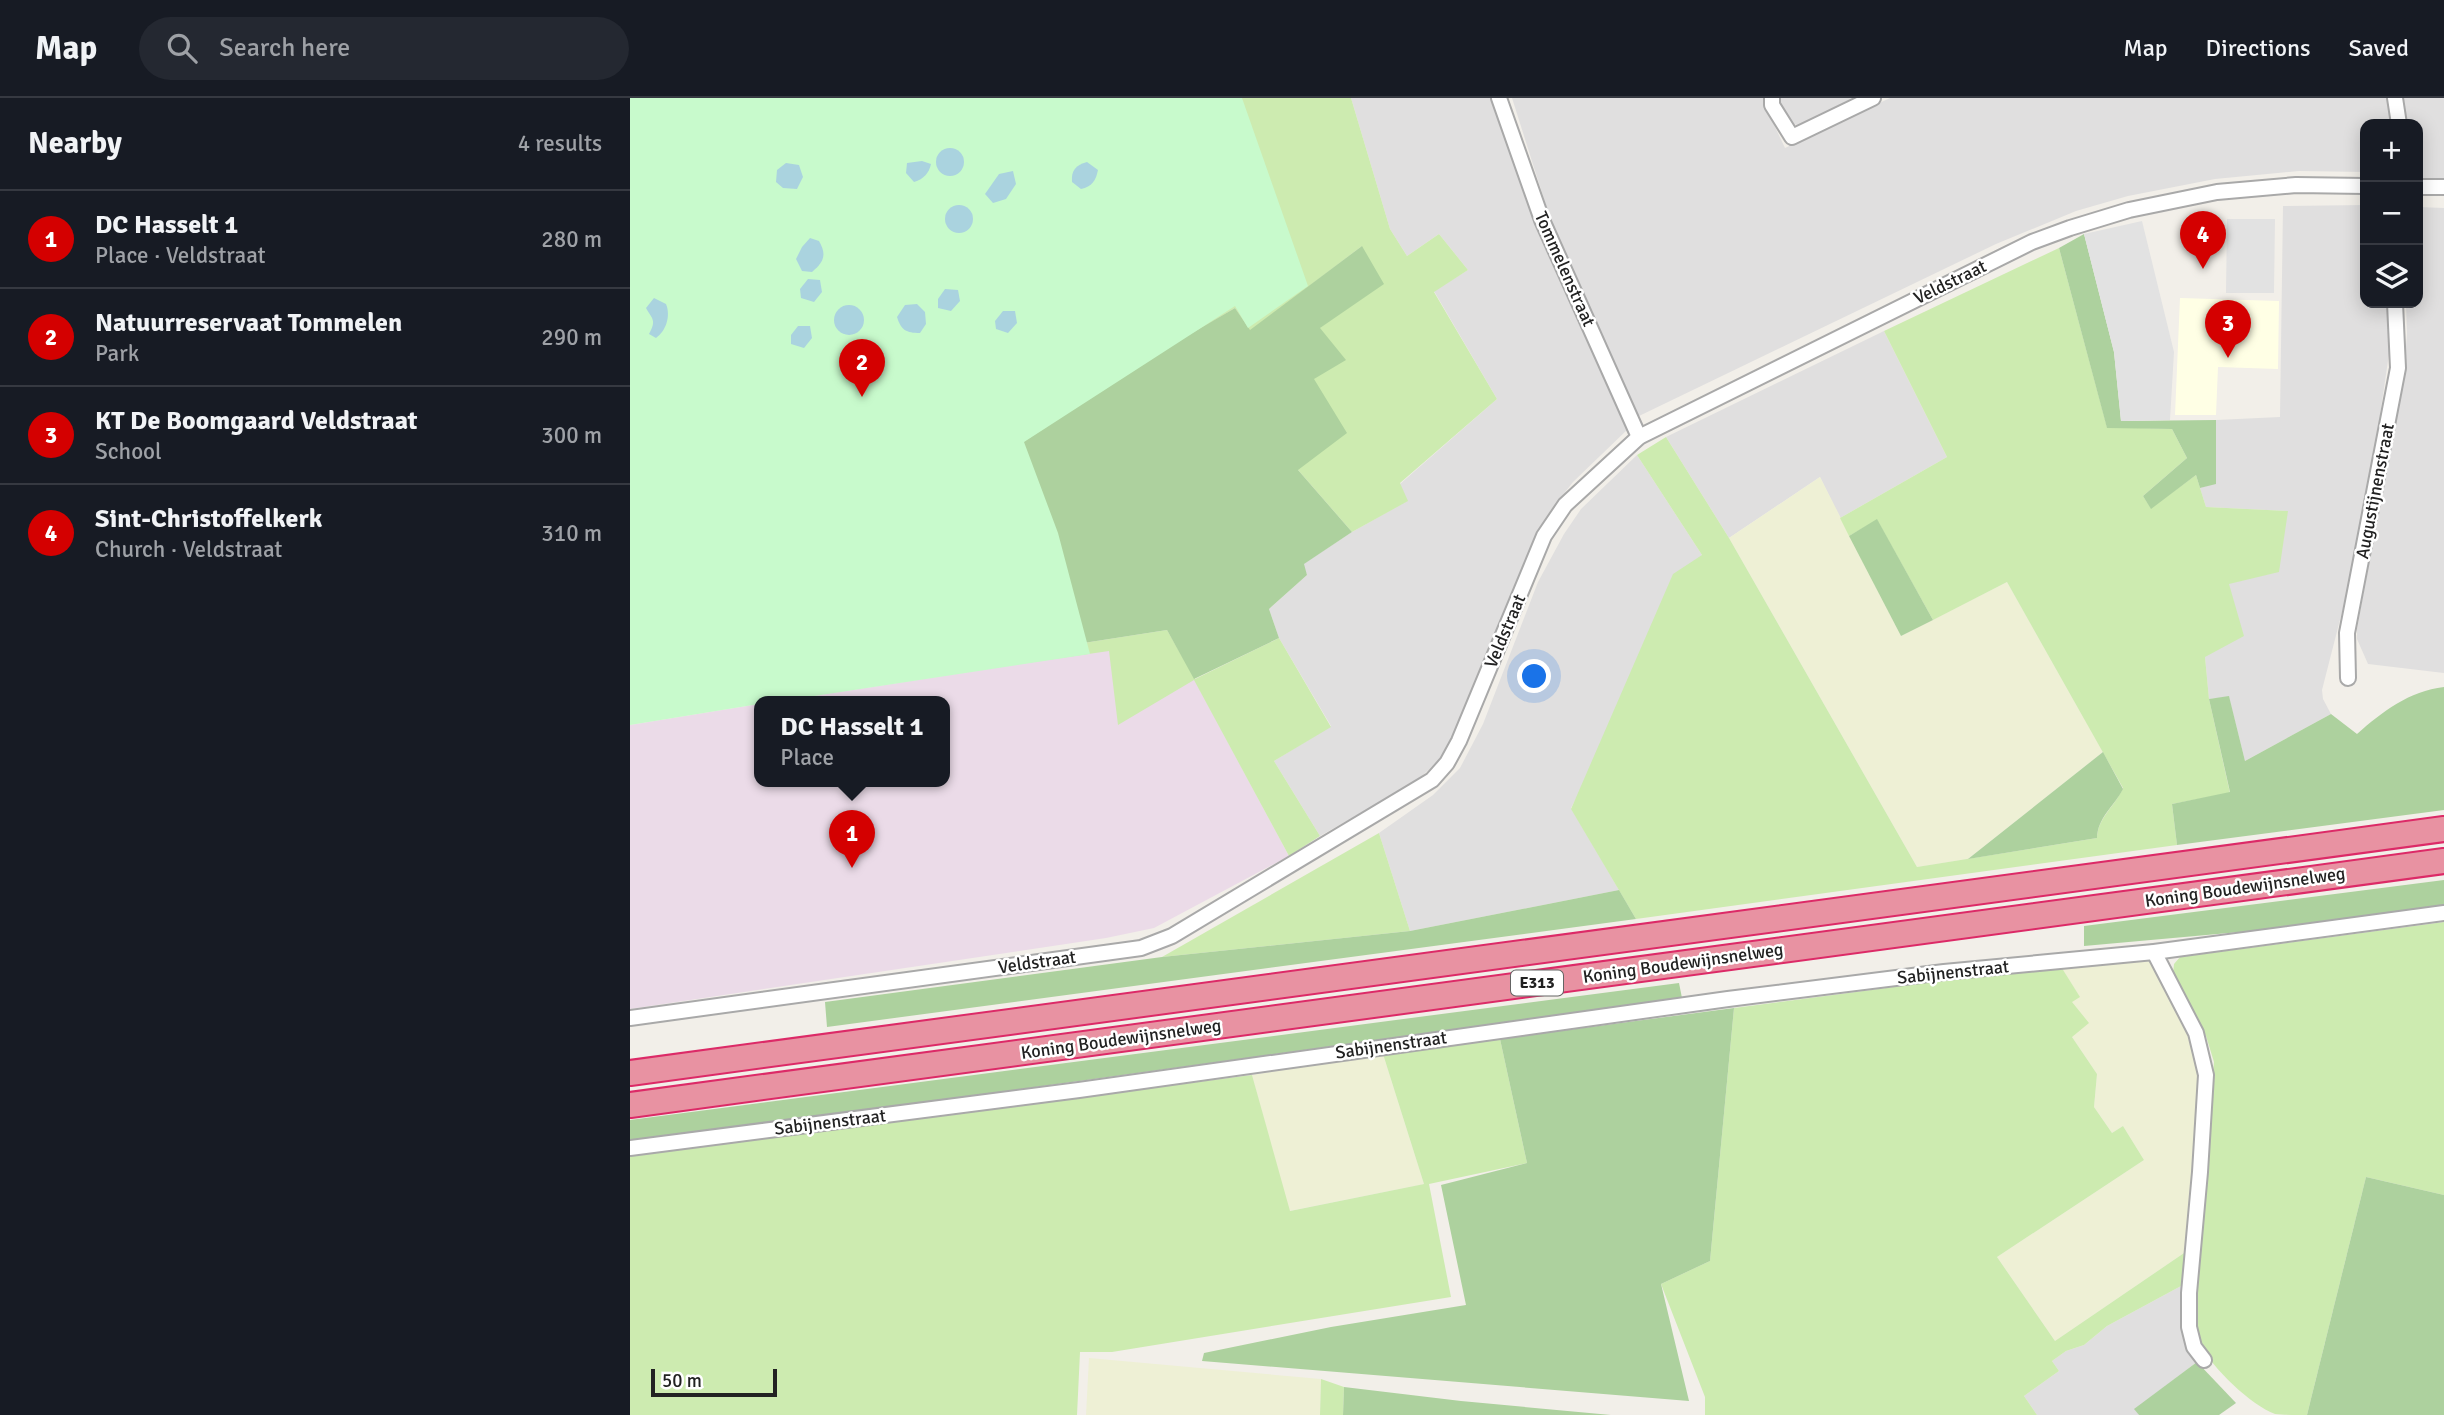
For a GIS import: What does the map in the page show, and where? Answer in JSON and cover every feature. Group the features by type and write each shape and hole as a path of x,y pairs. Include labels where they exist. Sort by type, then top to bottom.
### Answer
{"highway":[{"name":"Koning Boudewijnsnelweg","path":"630,1073 2444,829"},
{"name":"Koning Boudewijnsnelweg","path":"630,1105 2444,861"}],"street":[{"name":"Tommelenstraat","path":"1499,98 1542,220 1639,437"},
{"path":"1772,98 1772,105 1793,137 1873,98"},
{"path":"2395,98 2398,119"},
{"name":"Veldstraat","path":"630,1018 1140,948 1184,930 1432,780 1447,763 1459,741 1544,536 1565,505 1639,437 2032,242 2070,228 2154,204 2217,192 2296,185 2360,186"},
{"path":"2423,187 2444,187"},
{"name":"Augustijnenstraat","path":"2348,678 2347,634 2398,368 2395,308"},
{"name":"Sabijnenstraat","path":"630,1148 1079,1090 1715,1001 1944,972 2154,952 2444,913"},
{"path":"2154,952 2196,1033 2206,1075 2189,1293 2189,1327 2194,1347 2204,1360"}],"shaded area":[{"path":"1351,98 1495,98 1628,429 1573,482 1541,527 1459,723 1440,759 1422,776 1401,790 1320,836 1274,761 1331,726 1279,638 1269,609 1307,575 1303,564 1407,501 1400,484 1497,399 1434,291 1468,270 1439,234 1407,256 1390,229"},
{"path":"1512,98 1765,98 1769,114 1785,148 1890,98 2387,98 2391,119 2360,119 2360,172 2299,171 2215,179 2128,196 2076,211 1996,244 1639,416 1550,218"},
{"path":"1779,98 1858,98 1798,125 1792,124"},
{"path":"2400,98 2444,98 2444,180 2423,180 2423,119 2403,119"},
{"path":"2360,205 2360,308 2388,308 2390,347 2371,477 2322,690 2323,699 2331,714 2245,761 2229,697 2209,699 2205,657 2229,584 2287,511 2206,507 2200,488 2216,483 2216,420 2280,417 2283,206"},
{"path":"2423,207 2444,208 2444,673 2368,664 2357,639 2404,370 2406,308 2423,308"},
{"path":"2227,219 2275,219 2274,293 2226,293"},
{"path":"2142,221 2174,352 2170,420 2121,421 2114,352 2084,234"},
{"path":"2180,298 2279,301 2278,369 2218,367 2216,415 2175,415"},
{"path":"1884,331 1947,457 1840,518 1820,477 1729,538 1666,437"},
{"path":"1637,455 1702,555 1571,808 1619,890 1410,931 1379,833 1433,795 1460,768 1483,724 1538,582 1564,534 1581,509"},
{"path":"1820,477 1901,636 2007,582 2103,752 1968,859 1917,867 1729,538"},
{"path":"1109,650 1194,679 1289,856 1154,928 1106,938 630,1009 630,725 754,705 754,787 950,787 950,696 814,696"},
{"path":"2147,957 2192,1036 2198,1073 2200,1098 2187,1251 2055,1341 1997,1257 2144,1160 2123,1126 2112,1133 2094,1107 2097,1074 2072,1037 2072,1001 2079,996 2060,965"},
{"path":"1383,1054 1424,1184 1289,1211 1252,1075"},
{"path":"2181,1286 2182,1330 2186,1345 2197,1362 2135,1409 2139,1415 2037,1415 2024,1396 2059,1371 2052,1361 2066,1351 2084,1345 2107,1326"},
{"path":"1089,1358 1321,1379 1320,1415 1086,1415"}],"green space":[{"path":"630,98 1242,98 1308,286 1248,328 1235,306 1024,442 1058,533 1090,654 814,696 754,696 754,705 630,725"},
{"path":"1086,98 1351,98 1390,229 1407,256 1439,234 1468,270 1434,292 1497,399 1400,483 1408,501 1352,532 1298,470 1320,328 1362,246 1250,331 1235,308 1163,351 898,672 1167,630 1195,679 1279,638 1331,727 1274,761 1320,836 1289,856 1194,680 1118,725 1109,651 889,683"},
{"path":"2084,234 2114,352 2121,421 2216,420 2216,484 2200,488 2196,475 2151,509 2143,496 2187,458 2172,429 2107,428 2059,248"},
{"path":"1362,246 1384,284 1320,328 1346,360 1314,379 1347,433 1298,470 1352,532 1304,564 1307,575 1269,609 1279,638 1194,679 1167,630 897,672 905,520 1163,350 1235,308 1250,330"},
{"path":"2059,248 2107,427 2172,429 2187,458 2143,496 2151,508 2196,475 2206,507 2288,511 2279,572 2229,584 2244,636 2205,657 2209,699 2230,793 2172,804 2177,845 1636,919 1571,809 1673,574 1702,555 1637,455 1666,437 1729,538 1917,867 2097,838 2103,818 2123,788 2007,582 1933,620 1877,520 1849,536 1840,518 1947,457 1884,331"},
{"path":"1877,519 1933,620 1901,636 1849,536"},
{"path":"2444,687 2444,810 2177,845 2172,804 2230,792 2209,699 2229,696 2245,761 2331,714 2357,734 2408,698"},
{"path":"2103,752 2123,789 2103,818 2097,838 1968,859"},
{"path":"1379,833 1410,931 1162,957"},
{"path":"2444,880 2444,907 2262,930 2084,946 2084,926"},
{"path":"1619,890 1636,919 827,1027 825,1002 1162,957 1410,931"},
{"path":"2444,922 2444,1195 2366,1177 2307,1415 2275,1414 2255,1403 2223,1375 2206,1354 2197,1334 2192,1297 2214,1062 2206,1036 2173,974 2174,964 2180,957"},
{"path":"2060,965 2080,997 2072,1002 2089,1023 2072,1037 2097,1074 2094,1107 2112,1133 2123,1126 2144,1160 1997,1257 2055,1341 2187,1251 2181,1286 2107,1326 2084,1345 2066,1351 2052,1361 2059,1371 2024,1396 2037,1415 1705,1415 1705,1397 1661,1284 1710,1261 1734,1008"},
{"path":"1679,983 1682,998 630,1143 630,1120"},
{"path":"1734,1008 1710,1261 1661,1284 1689,1401 1202,1361 1204,1353 1331,1327 1466,1305 1441,1185 1527,1163 1500,1039"},
{"path":"1500,1039 1527,1163 1429,1184 1451,1297 1112,1352 1080,1352 1077,1415 630,1415 630,1155 1252,1075 1290,1211 1424,1184 1383,1054"},
{"path":"2366,1177 2444,1195 2444,1415 2307,1415"},
{"path":"2197,1362 2236,1403 2219,1415 2139,1415 2134,1409"},
{"path":"1321,1379 1344,1387 1343,1415 1320,1415"},
{"path":"1344,1387 1461,1401 1611,1415 1343,1415"}],"water":[{"path":"950,148 960,152 964,162 960,172 950,176 940,172 936,162 940,152"},
{"path":"922,161 931,164 930,167 923,177 914,182 906,173 907,163"},
{"path":"1087,162 1098,170 1093,182 1081,189 1072,182 1072,174 1077,166"},
{"path":"786,163 799,165 803,177 797,189 783,188 776,182 777,170"},
{"path":"1013,171 1016,184 1006,199 993,203 985,194 999,174"},
{"path":"959,205 969,209 973,219 969,229 959,233 949,229 945,219 949,209"},
{"path":"810,238 819,241 823,250 822,261 812,272 802,271 796,259"},
{"path":"808,279 820,280 822,292 814,302 801,298 800,289"},
{"path":"945,289 958,290 960,301 951,311 938,308 938,299"},
{"path":"654,298 666,304 668,313 665,327 656,338 649,334 653,323 646,308"},
{"path":"917,304 925,312 926,324 920,333 905,330 897,317 905,305"},
{"path":"849,305 859,310 864,320 859,330 849,335 839,330 834,320 839,310"},
{"path":"1003,311 1015,311 1017,323 1008,333 996,329 995,321"},
{"path":"798,326 810,326 812,338 804,348 791,344 791,335"}],"place":[{"name":"Sint-Christoffelkerk","path":"2203,269"},
{"name":"KT De Boomgaard Veldstraat","path":"2228,358"},
{"name":"Natuurreservaat Tommelen","path":"862,397"},
{"name":"DC Hasselt 1","path":"852,868"}]}
